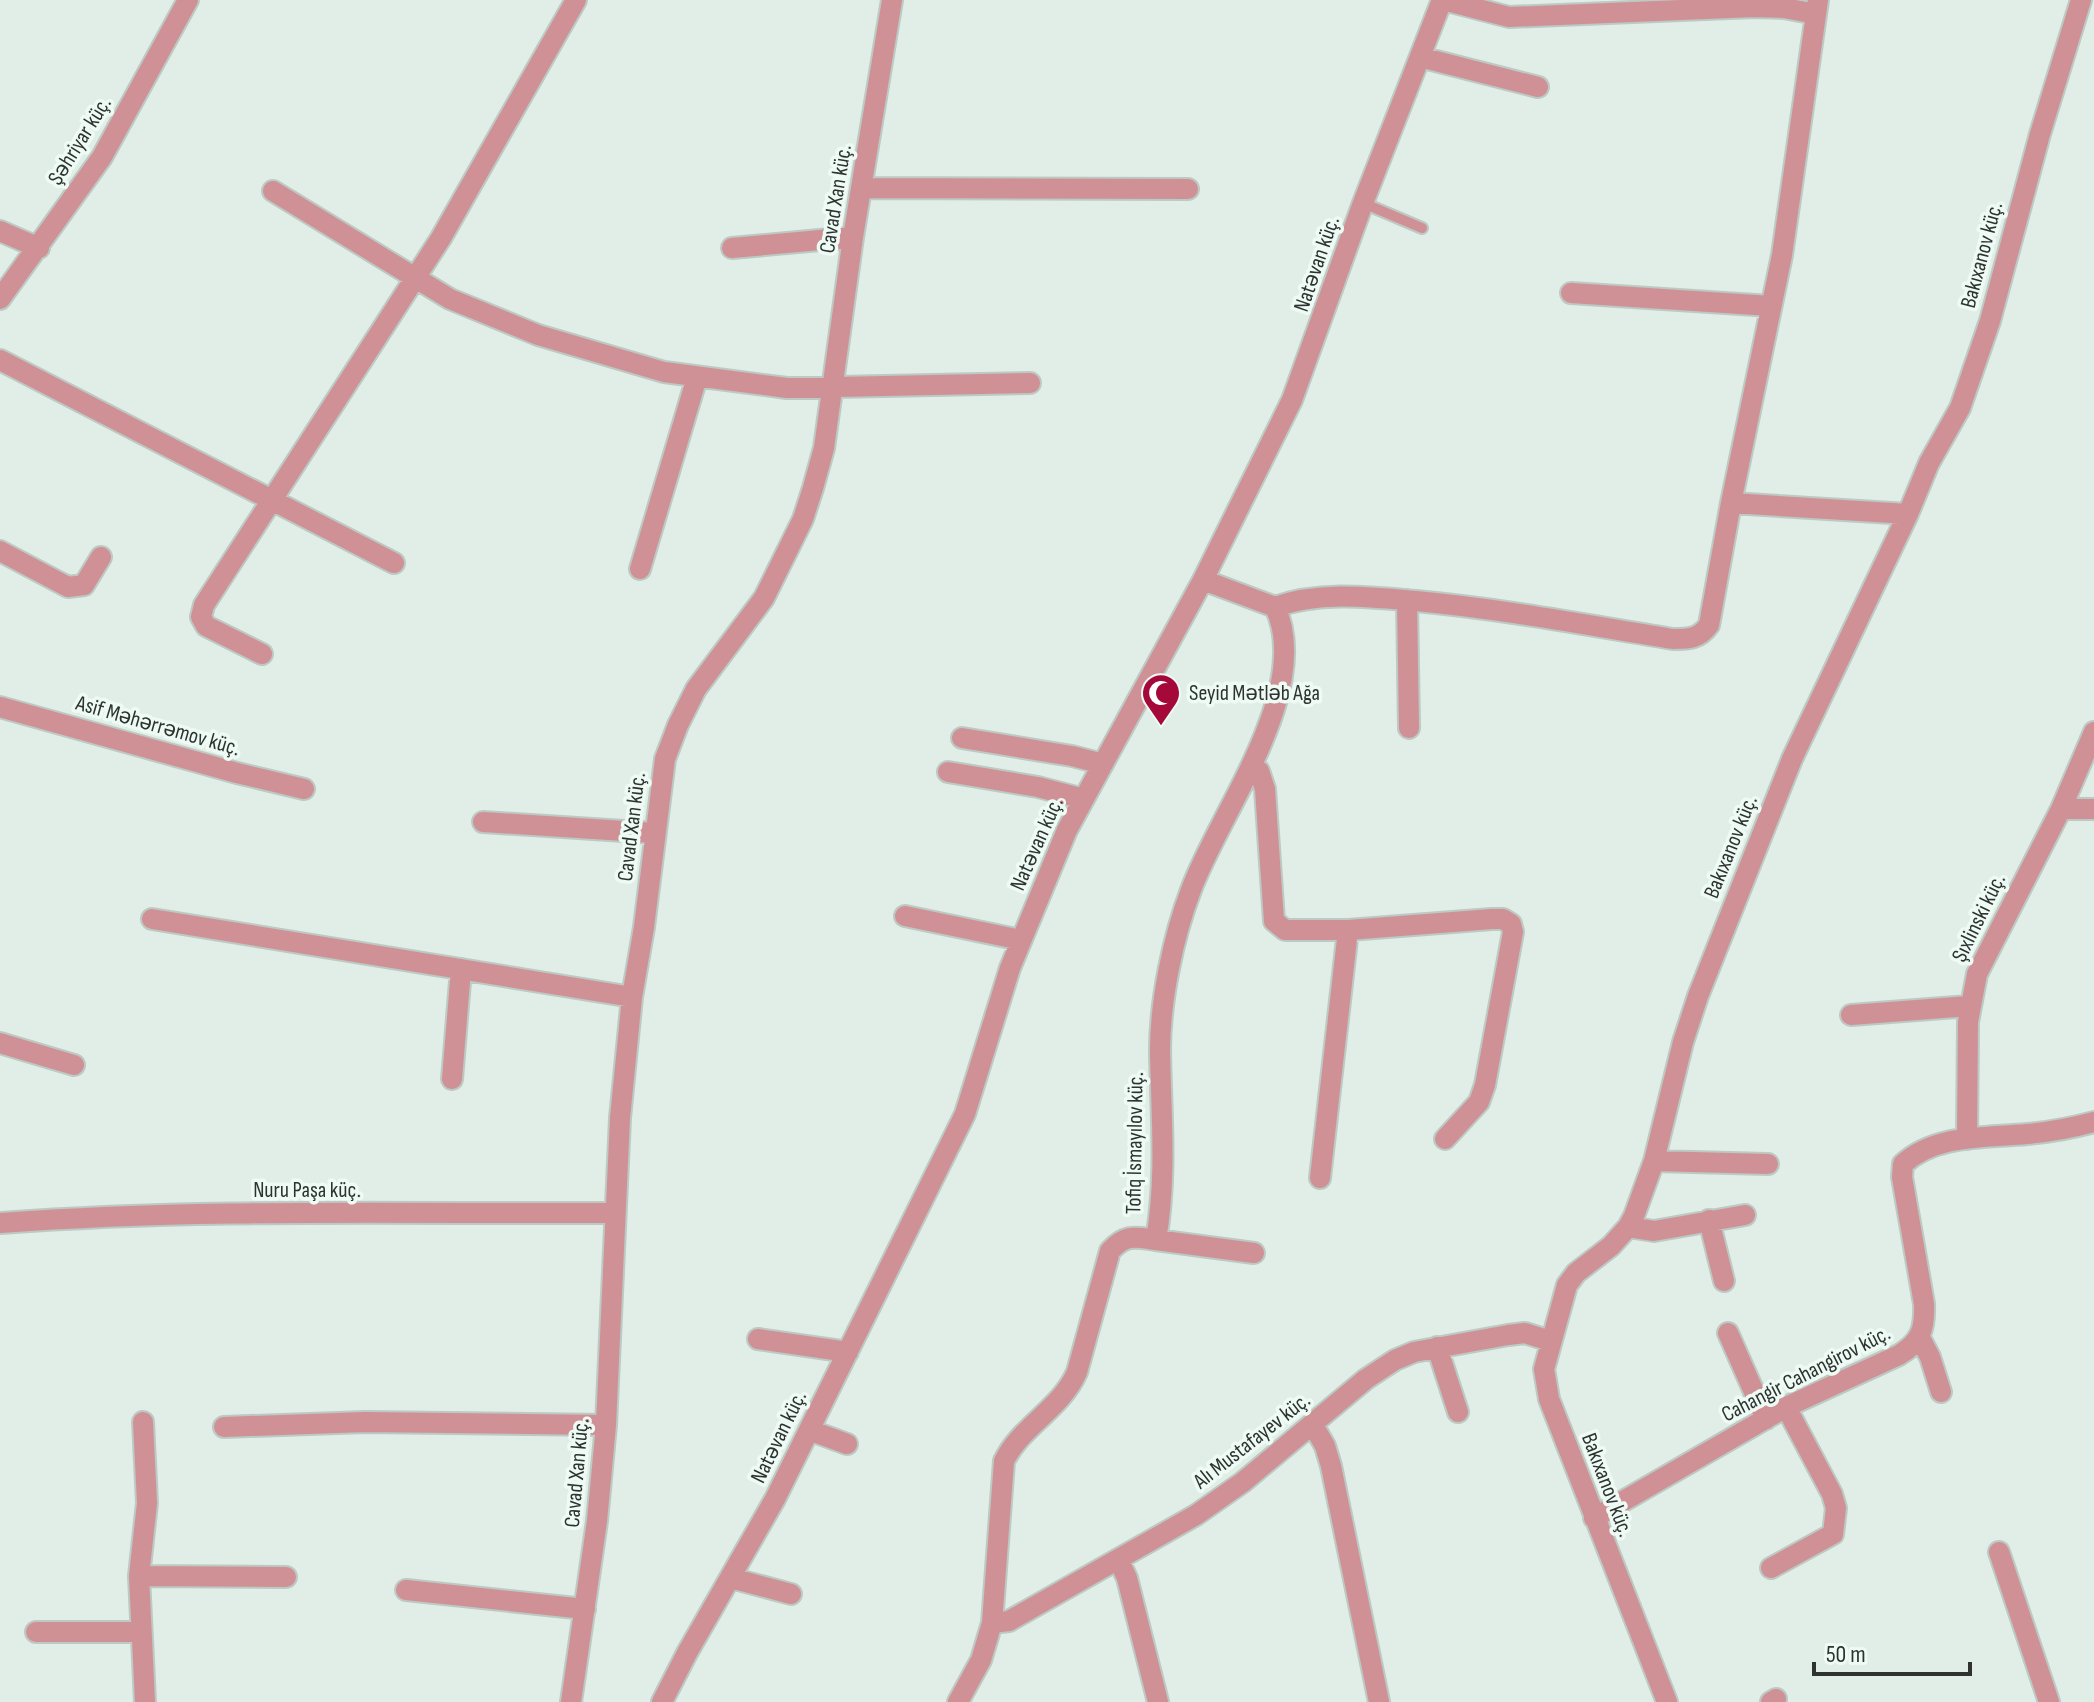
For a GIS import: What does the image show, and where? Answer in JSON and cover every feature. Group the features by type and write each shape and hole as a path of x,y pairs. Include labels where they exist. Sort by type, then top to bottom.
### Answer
{"street":[{"name":"Şəhriyar küç.","path":"0,299 102,157 188,0"},
{"path":"262,654 206,626 201,617 204,605 441,238 576,0"},
{"name":"Cavad Xan küç.","path":"571,1702 597,1521 606,1425 614,1213 632,997 665,759 696,689 764,598 803,519 824,448 853,237 892,0"},
{"path":"1203,580 1275,607 1312,597 1407,600 1484,607 1673,639 1692,639 1702,634 1709,625 1782,255 1817,7 1509,17 1442,0"},
{"name":"Natəvan küç.","path":"662,1702 775,1499 965,1114 1021,940 1067,830 1203,580 1292,400 1363,203 1442,0"},
{"name":"Bakıxanov küç.","path":"1667,1702 1544,1382 1550,1341 1567,1285 1576,1273 1611,1246 1628,1227 1654,1161 1683,1042 1714,954 1792,759 1929,463 1960,408 1990,321 2040,134 2081,0"},
{"path":"1420,57 1538,87"},
{"path":"862,188 1188,189"},
{"path":"273,191 450,299 538,335 664,372 787,388 1030,383"},
{"path":"0,231 39,248"},
{"path":"732,248 853,237"},
{"path":"1571,293 1771,306"},
{"path":"0,360 394,563"},
{"path":"640,569 697,377"},
{"path":"1731,503 1908,514"},
{"path":"0,551 68,587 84,585 101,557"},
{"path":"1407,600 1409,728"},
{"name":"Tofiq İsmayılov küç.","path":"958,1702 981,1660 992,1623 1004,1461 1010,1448 1070,1389 1110,1251 1121,1240 1131,1237 1156,1240 1164,1158 1161,1015 1187,899 1202,859 1253,766 1272,714 1285,640 1283,623 1275,607"},
{"name":"Asif Məhərrəmov küç.","path":"0,707 304,789"},
{"name":"Şıxlinski küç.","path":"1967,1139 1969,1006 1977,974 2061,809 2094,732"},
{"path":"962,738 1103,764"},
{"path":"1253,766 1259,771 1265,789 1274,921 1285,930 1348,930 1492,919 1503,919 1511,924 1513,932 1485,1085 1479,1102 1445,1139"},
{"path":"948,772 1038,787 1084,799"},
{"path":"2061,809 2094,809"},
{"path":"483,822 655,833"},
{"path":"905,916 1021,940"},
{"path":"152,919 632,997"},
{"path":"1320,1178 1348,930"},
{"path":"452,1079 461,969"},
{"path":"1851,1015 1969,1006"},
{"path":"0,1043 74,1065"},
{"name":"Cahangir Cahangirov küç.","path":"1594,1518 1786,1407 1899,1355 1920,1338 1924,1325 1924,1304 1902,1177 1903,1164 1916,1153 1939,1144 1967,1139 2031,1134 2094,1122"},
{"path":"1654,1161 1768,1164"},
{"name":"Nuru Paşa küç.","path":"0,1223 65,1218 228,1215 614,1213"},
{"path":"1628,1227 1654,1231 1745,1215"},
{"path":"1709,1220 1724,1281"},
{"path":"1156,1240 1254,1253"},
{"name":"Alı Mustafayev küç.","path":"992,1623 1009,1621 1196,1515 1243,1482 1366,1379 1395,1360 1437,1347 1525,1333 1550,1341"},
{"path":"1728,1333 1766,1419"},
{"path":"1920,1338 1930,1357 1941,1392"},
{"path":"758,1339 848,1352"},
{"path":"1437,1347 1458,1412"},
{"path":"1771,1568 1833,1534 1836,1508 1832,1494 1786,1407"},
{"path":"143,1422 147,1503 139,1576 145,1702"},
{"path":"224,1427 365,1422 606,1425"},
{"path":"1313,1425 1325,1446 1331,1466 1379,1702"},
{"path":"809,1430 847,1444"},
{"path":"1999,1552 2049,1702"},
{"path":"1119,1561 1127,1578 1158,1702"},
{"path":"139,1576 286,1577"},
{"path":"731,1578 791,1594"},
{"path":"406,1590 585,1609"},
{"path":"36,1632 140,1632"}],"lane":[{"path":"1363,203 1422,228"}],"place":[{"name":"Seyid Mətləb Ağa","path":"1161,727"}]}
